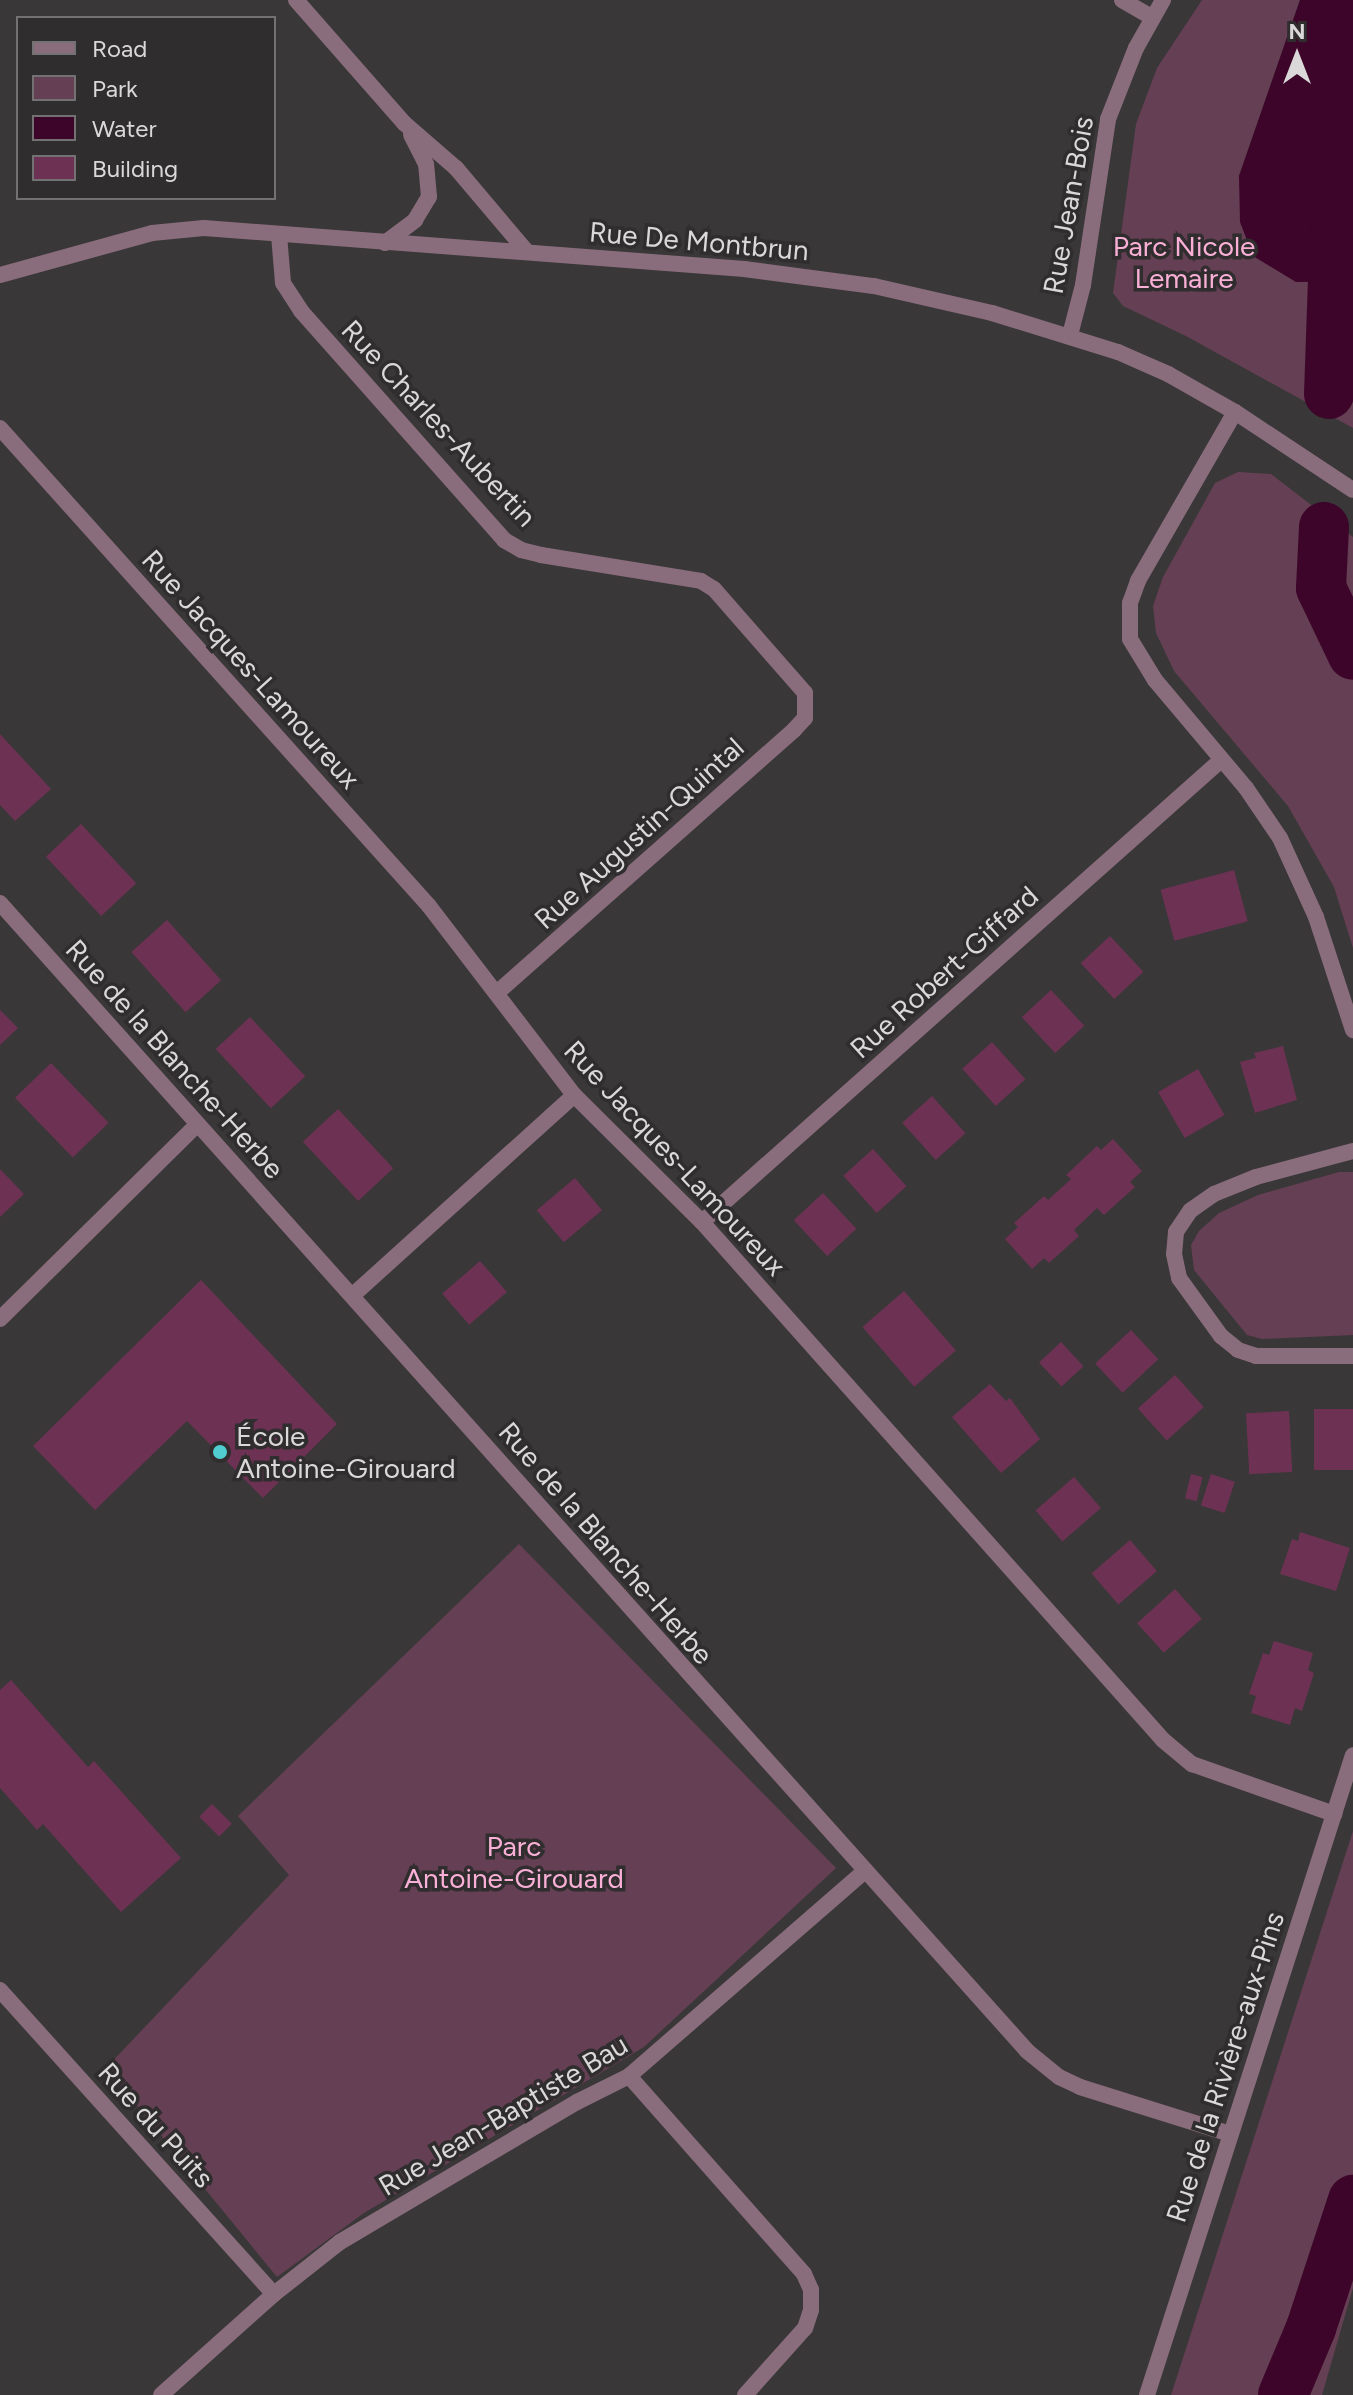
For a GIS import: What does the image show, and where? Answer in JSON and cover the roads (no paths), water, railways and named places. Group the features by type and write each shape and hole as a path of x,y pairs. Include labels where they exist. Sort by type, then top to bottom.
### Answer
{"street":[{"path":"296,0 404,123 456,168 527,252"},
{"path":"1122,0 1151,17"},
{"name":"Rue Jean-Bois","path":"1070,335 1085,270 1108,119 1119,84 1151,17 1163,0"},
{"path":"385,243 425,210 429,197 426,164 404,123"},
{"name":"Rue De Montbrun","path":"0,275 177,228 744,269 874,286 934,298 1070,335 1168,374 1235,412 1353,490"},
{"name":"Rue Charles-Aubertin","path":"279,235 278,260 283,283 301,311 504,540 541,555 701,581 714,589 797,681 807,706"},
{"path":"1235,412 1138,581 1130,603 1128,623 1137,656 1262,809 1298,873 1353,1030"},
{"name":"Rue Jacques-Lamoureux","path":"0,428 429,906 574,1095 702,1222 1176,1752 1216,1774 1334,1814"},
{"name":"Rue Augustin-Quintal","path":"497,993 794,730 805,718 807,706"},
{"name":"Rue Robert-Giffard","path":"702,1222 1221,760"},
{"name":"Rue de la Blanche-Herbe","path":"0,903 196,1126 353,1295 631,1612 1027,2051 1059,2077 1230,2134"},
{"path":"353,1295 574,1095"},
{"path":"0,1319 196,1126"},
{"path":"1353,1151 1256,1177 1214,1194 1190,1211 1176,1232 1174,1254 1179,1278 1221,1336 1238,1350 1256,1356 1353,1356"},
{"name":"Rue de la Rivière-aux-Pins","path":"1147,2395 1353,1755"},
{"name":"Rue Jean-Baptiste Bau","path":"161,2395 274,2294 340,2242 577,2102 629,2076 865,1871"},
{"name":"Rue du Puits","path":"0,1990 274,2294"},
{"path":"629,2076 804,2274 811,2290 811,2310 805,2328 745,2395"}],"water":[{"path":"1300,0 1353,0 1353,281 1296,282 1253,256 1240,222 1239,176"}],"waterway":[{"path":"1329,394 1335,221 1353,152"},
{"path":"1324,527 1321,588 1353,655"},
{"path":"1283,2395 1311,2328 1353,2200"}],"place":[{"name":"École Antoine-Girouard","path":"220,1452"}],"park label":[{"name":"Parc Nicole Lemaire","path":"1184,262"},
{"name":"Parc Antoine-Girouard","path":"514,1862"}]}
